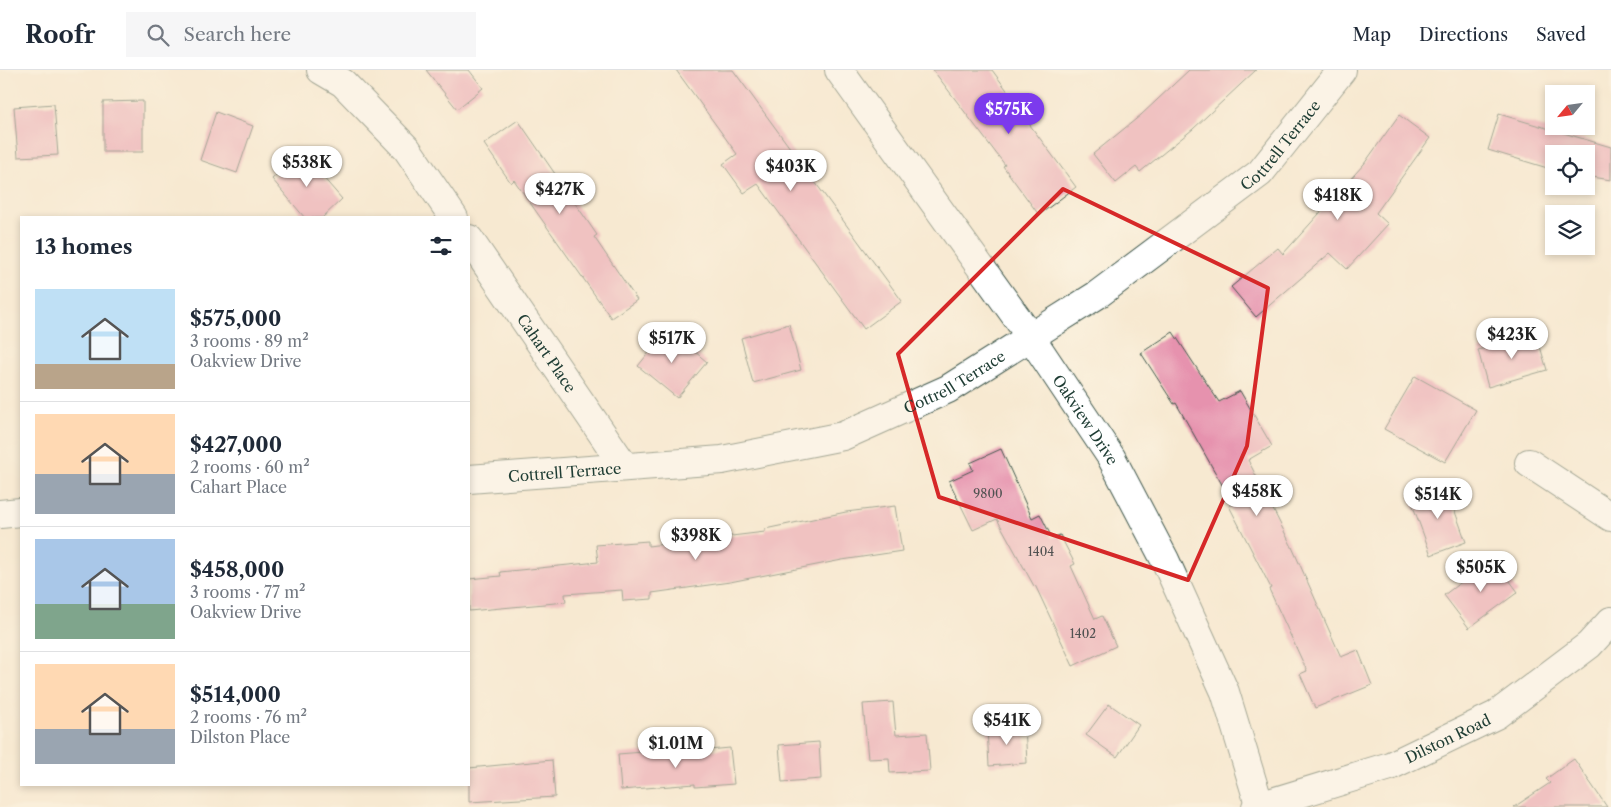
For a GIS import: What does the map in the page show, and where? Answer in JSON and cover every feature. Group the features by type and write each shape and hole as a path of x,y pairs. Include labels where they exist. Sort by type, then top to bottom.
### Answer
{"street":[{"path":"321,70 343,83 407,149 453,216"},
{"name":"Oakview Drive","path":"840,70 1030,336 1111,457 1166,560 1225,692 1259,807"},
{"name":"Cottrell Terrace","path":"470,479 722,460 843,436 948,389 1097,295 1260,173 1342,70"},
{"name":"Cahart Place","path":"470,240 625,467"},
{"path":"1529,463 1611,517"},
{"path":"0,514 20,512"},
{"name":"Dilston Road","path":"1259,807 1390,766 1496,715 1589,645 1611,621"}],"highlighted area":[{"path":"1063,189 1268,288 1247,446 1188,580 939,497 898,354"}],"building":[{"path":"426,70 469,70 483,88 457,109"},
{"path":"676,70 733,70 902,301 864,329 758,184 744,193 723,164 737,154"},
{"path":"933,70 992,70 1023,112 1021,113 1076,187 1039,215 1003,166 1005,165"},
{"path":"1189,70 1256,70 1193,129 1140,172 1136,167 1116,183 1093,154 1141,115"},
{"path":"143,101 143,152 103,152 103,102"},
{"path":"54,104 58,155 18,157 14,107"},
{"path":"216,112 253,126 237,173 200,160"},
{"path":"1499,114 1545,128 1545,135 1570,135 1611,147 1611,180 1595,177 1595,145 1545,145 1545,167 1488,150"},
{"path":"1399,115 1430,138 1376,213 1388,224 1347,269 1330,253 1256,317 1231,287 1278,248 1283,254 1364,164"},
{"path":"518,120 597,235 594,237 637,300 611,318 514,180 511,183 484,144"},
{"path":"301,152 342,199 324,216 303,216 272,179"},
{"path":"789,324 801,370 753,383 741,338"},
{"path":"668,329 707,362 677,398 638,366"},
{"path":"1173,332 1219,402 1240,391 1272,446 1248,460 1292,547 1341,657 1358,650 1372,685 1315,708 1300,674 1307,671 1269,589 1271,588 1229,506 1233,504 1176,403 1174,404 1141,353"},
{"path":"1536,333 1547,370 1488,387 1478,350"},
{"path":"1415,376 1476,410 1445,462 1384,429"},
{"path":"1001,449 1032,518 1040,514 1052,538 1060,535 1075,564 1071,566 1095,619 1102,616 1116,646 1073,666 1035,585 997,519 973,530 949,481 973,470 970,463"},
{"path":"1445,484 1466,542 1431,555 1410,498"},
{"path":"895,506 902,551 842,560 730,582 652,593 652,599 623,601 622,590 565,594 566,602 470,611 470,579 501,576 500,572 598,562 596,545 648,541 648,546 765,532 765,529 846,512"},
{"path":"1493,558 1518,592 1469,628 1444,595"},
{"path":"893,702 896,735 927,733 930,771 890,773 889,758 868,759 863,704"},
{"path":"1109,704 1139,725 1117,757 1086,735"},
{"path":"1025,725 1027,763 989,766 987,728"},
{"path":"819,742 821,779 782,782 779,745"},
{"path":"730,748 734,784 695,787 695,784 621,790 618,754 656,751 657,755"},
{"path":"1574,759 1607,807 1514,807 1550,783 1546,779"},
{"path":"552,760 555,797 469,802 470,768"}]}
